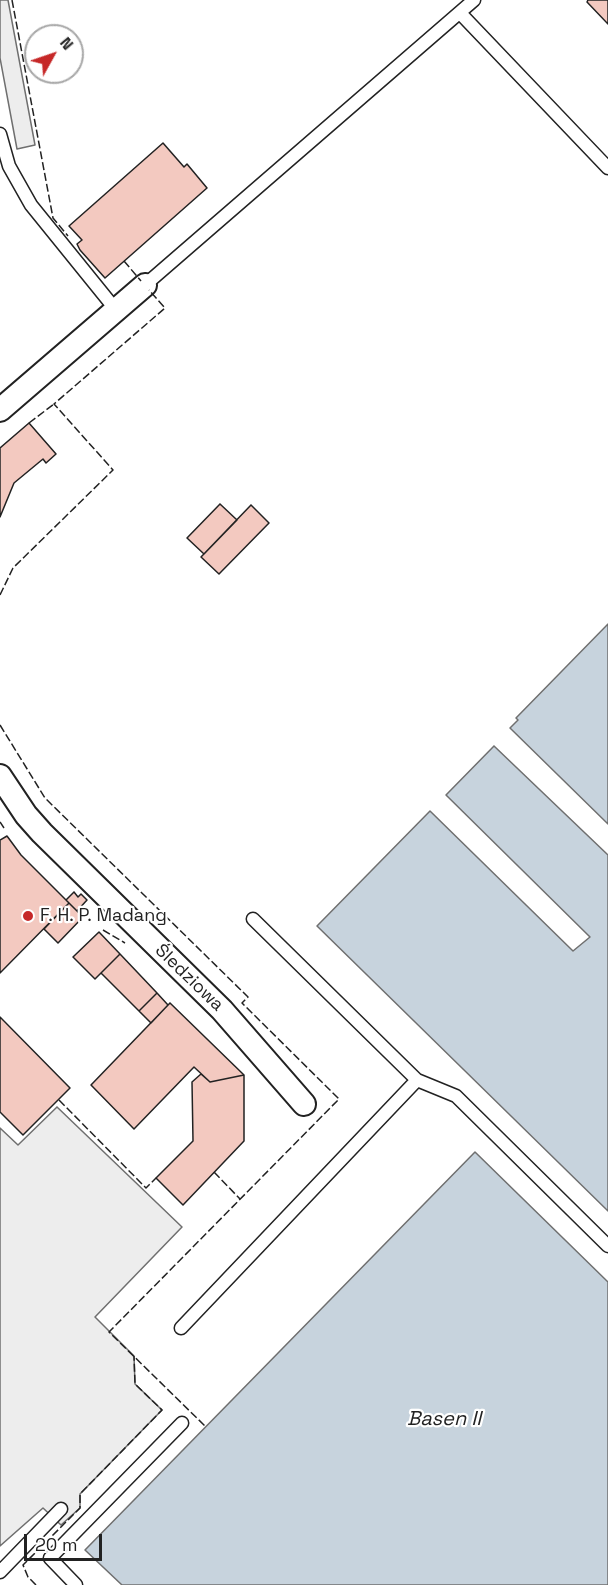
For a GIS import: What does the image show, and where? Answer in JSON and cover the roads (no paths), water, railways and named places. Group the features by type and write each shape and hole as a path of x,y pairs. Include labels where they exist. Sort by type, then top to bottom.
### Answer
{"street":[{"path":"0,410 145,285"},
{"name":"Śledziowa","path":"0,776 42,833 222,1010 304,1104"}],"lane":[{"path":"145,285 474,0"},
{"path":"460,13 608,168"},
{"path":"0,134 9,166 31,205 116,310"},
{"path":"253,919 417,1080 456,1096 608,1245"},
{"path":"181,1329 417,1080"},
{"path":"76,1585 50,1558 182,1423"},
{"path":"0,1572 61,1509"}],"water":[{"path":"608,624 608,824 510,728 518,720 516,718"},
{"path":"494,746 608,855 608,1211 317,926 430,811 573,951 590,937 446,795"},
{"name":"Basen II","path":"475,1152 608,1282 608,1585 122,1585 85,1550"}],"place":[{"name":"F. H. P. Madang","path":"28,916"}]}
